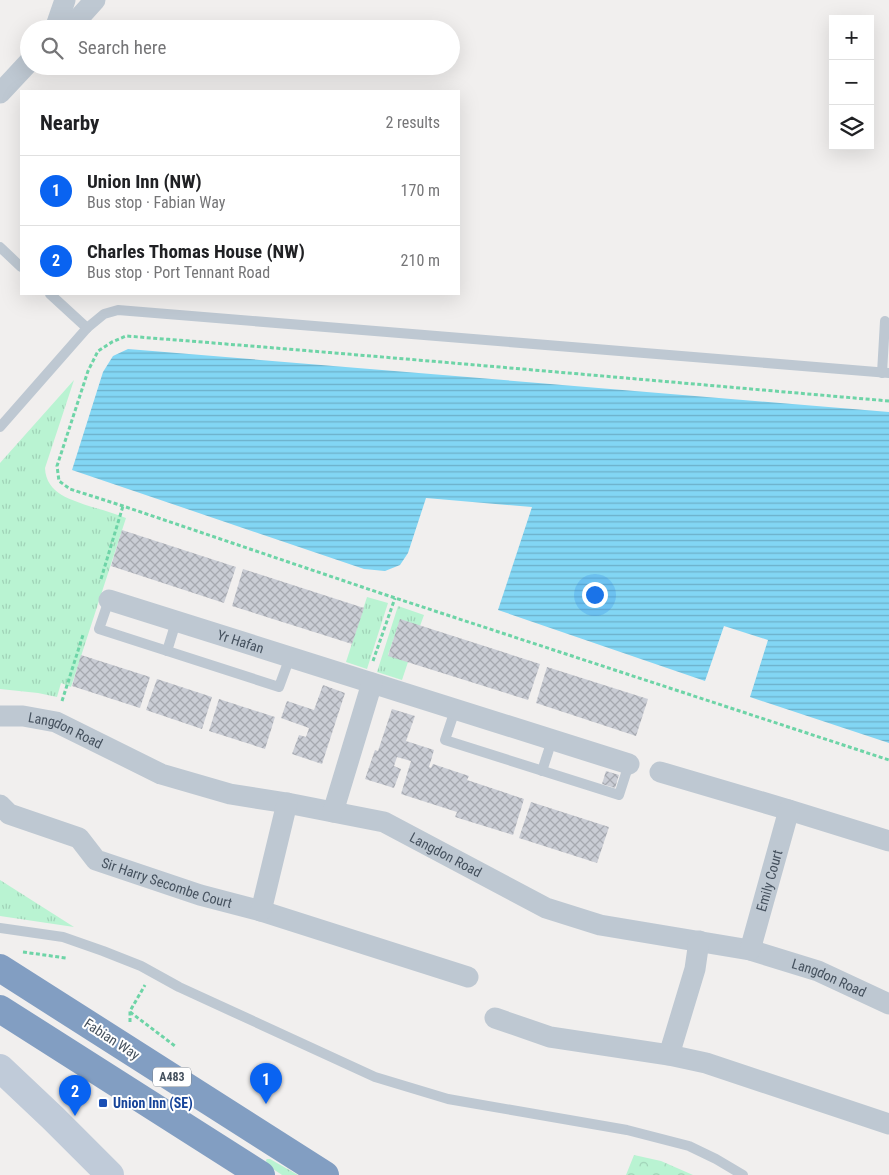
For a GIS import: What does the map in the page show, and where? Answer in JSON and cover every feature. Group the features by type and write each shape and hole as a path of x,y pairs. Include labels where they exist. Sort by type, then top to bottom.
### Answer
{"highway":[{"name":"Fabian Way","path":"0,968 325,1175"},
{"name":"A483","path":"0,1009 261,1175"}],"street":[{"path":"58,20 65,0"},
{"path":"77,20 95,0"},
{"path":"0,93 20,72"},
{"name":"Yr Hafan","path":"109,600 629,764"},
{"path":"333,812 369,682"},
{"name":"Langdon Road","path":"0,716 24,716 56,722 162,774 230,794 384,822 546,908 600,925 750,950 818,971 889,1004"},
{"path":"660,772 889,841"},
{"path":"261,911 286,803"},
{"name":"Sir Harry Secombe Court","path":"0,805 9,814 79,838 96,860 200,895 261,911 468,977"},
{"name":"Emily Court","path":"750,950 789,810"},
{"path":"669,1055 695,969 699,941"},
{"path":"495,1018 550,1037 669,1055 706,1063 889,1124"},
{"path":"0,1068 110,1175"}],"lane":[{"path":"0,248 20,266"},
{"path":"51,295 87,328"},
{"path":"0,427 87,328 104,314 118,310 886,373 885,321"},
{"path":"109,600 99,629 279,687 290,657"},
{"path":"167,651 176,622"},
{"path":"455,710 445,740 619,795 629,764"},
{"path":"542,771 552,740"},
{"path":"0,928 63,938 141,966 179,987 375,1077 448,1099 628,1130 689,1146 743,1175"}],"path":[{"path":"889,401 373,355 126,336 98,351 88,371 57,466 59,481 70,489 889,760"},
{"path":"369,682 395,598"},
{"path":"130,1022 130,1011 146,985"},
{"path":"130,1011 175,1047"}],"green space":[{"path":"74,380 45,468 46,477 61,495 126,518 71,687 61,683 57,697 0,689 0,463"},
{"path":"367,597 388,603 367,669 346,662"},
{"path":"398,606 424,615 420,626 400,620 388,655 408,662 402,680 377,672"},
{"path":"0,880 74,927 0,916"},
{"path":"634,1155 661,1161 693,1175 626,1175"},
{"path":"267,1159 298,1175 282,1175 267,1165"}],"water":[{"path":"128,349 889,412 889,743 750,697 768,640 724,626 705,681 498,610 532,507 426,498 408,553 400,565 385,571 364,569 72,470 103,372 113,356"}],"building":[{"path":"122,530 236,567 224,603 111,566"},
{"path":"243,569 364,608 352,644 232,606"},
{"path":"400,619 540,664 528,700 388,656"},
{"path":"81,655 150,677 140,708 72,686"},
{"path":"547,667 648,699 636,736 536,703"},
{"path":"157,679 212,697 202,729 146,710"},
{"path":"323,685 345,693 322,764 292,754 299,735 306,737 309,728 281,718 287,701 314,710"},
{"path":"219,699 275,717 265,749 209,731"},
{"path":"392,709 415,716 406,741 434,750 429,767 431,768 433,764 469,776 467,780 524,799 513,835 455,817 457,812 401,794 411,761 397,757 394,766 401,769 394,788 365,779 375,750 378,751"},
{"path":"606,771 619,775 615,788 602,784"},
{"path":"531,802 609,827 597,863 519,838"}],"place":[{"name":"Union Inn (SE)","path":"103,1103"},
{"name":"Union Inn (NW)","path":"266,1104"},
{"name":"Charles Thomas House (NW)","path":"75,1116"}]}
